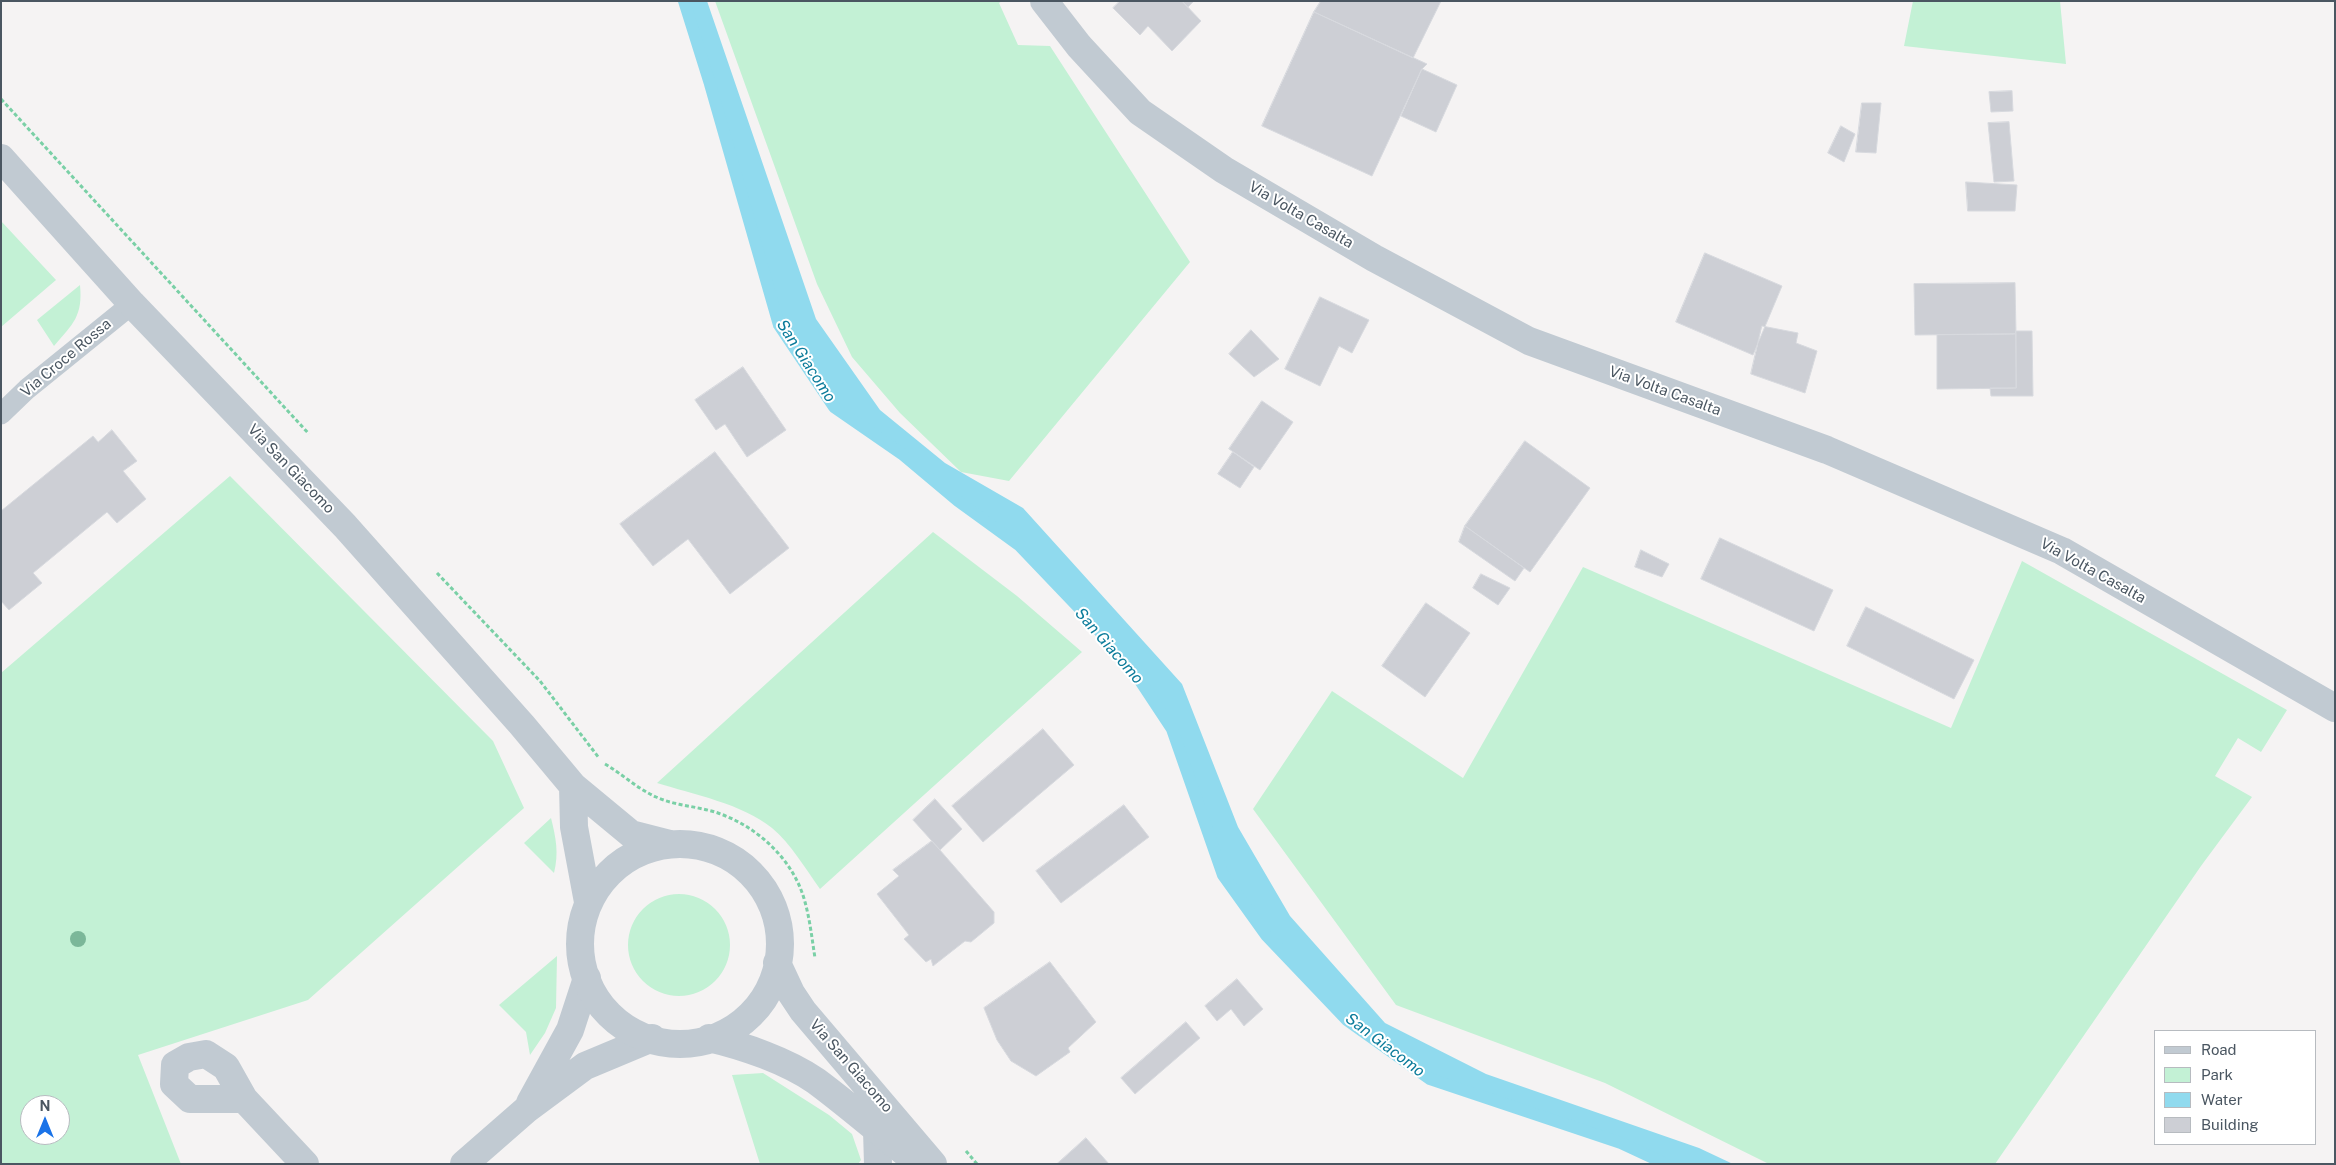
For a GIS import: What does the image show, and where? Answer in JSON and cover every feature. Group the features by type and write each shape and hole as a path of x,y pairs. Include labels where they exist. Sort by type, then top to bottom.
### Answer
{"street":[{"name":"Via Volta Casalta","path":"1044,1 1079,46 1140,112 1224,170 1374,258 1529,341 1827,450 2062,551 2335,708"},
{"name":"Via San Giacomo","path":"1,158 132,304 345,526 522,724 573,786 631,834 670,844"},
{"path":"573,786 574,827 588,902"},
{"path":"683,843 715,849 742,864 764,887 778,916 781,948 778,963 774,980 758,1007 733,1029 702,1041 669,1043 637,1034 610,1015 592,992 581,964 580,935 592,889 613,869 670,844 683,843"},
{"name":"Via San Giacomo","path":"778,963 791,993 803,1012 933,1164"},
{"path":"527,1109 570,1030 587,978"},
{"path":"464,1164 527,1109 585,1066 652,1038"},
{"name":"Via San Giacomo","path":"710,1038 735,1044 775,1060 814,1080 919,1164"},
{"path":"244,1099 305,1164"},
{"path":"877,1130 878,1164"}],"lane":[{"name":"Via Croce Rossa","path":"1,414 27,389 132,304"}],"path":[{"path":"1,99 312,436"},
{"path":"432,567 540,681 601,761 655,796 678,805 696,806 719,814 737,822 766,840 789,867 805,900 816,964"},
{"path":"964,1148 977,1164"}],"green space":[{"path":"715,1 1002,1 999,3 1018,45 1050,46 1190,262 1009,481 961,472 900,413 852,357 817,284"},
{"path":"1913,1 2060,1 2066,64 1904,46"},
{"path":"1,221 56,280 1,327"},
{"path":"80,285 81,296 78,312 71,325 54,346 37,320"},
{"path":"230,476 493,741 524,808 308,1000 138,1055 181,1164 1,1164 1,673"},
{"path":"933,532 1017,596 1082,652 820,889 785,841 772,828 760,820 732,806 657,783"},
{"path":"2022,561 2287,710 2261,752 2238,738 2215,776 2252,797 2201,866 1995,1164 1769,1164 1605,1083 1396,1005 1253,809 1332,691 1463,778 1583,567 1951,728"},
{"path":"551,818 556,845 554,873 524,843"},
{"path":"679,894 698,898 715,909 726,926 730,945 726,964 715,981 698,992 679,996 660,992 643,981 632,964 628,945 632,926 643,909 660,898"},
{"path":"557,956 556,1008 545,1033 530,1055 526,1032 499,1005"},
{"path":"763,1073 829,1115 852,1134 861,1160 858,1164 760,1164 732,1075"}],"water":[{"path":"684,1 707,1 816,319 880,410 945,463 1023,508 1182,684 1238,827 1290,916 1385,1023 1486,1074 1699,1148 1733,1164 1666,1164 1621,1143 1430,1079 1347,1020 1266,935 1223,875 1172,729 1133,670 1084,613 1020,546 958,501 902,454 834,407 779,325 710,84"}],"building":[{"path":"1120,1 1182,1 1201,21 1172,51 1148,26 1140,35 1113,8"},
{"path":"1182,1 1194,1 1188,7"},
{"path":"1321,1 1441,1 1413,58 1314,12"},
{"path":"1314,12 1427,64 1422,69 1372,176 1262,126"},
{"path":"1422,69 1457,85 1436,132 1401,116"},
{"path":"2012,91 2013,111 1991,112 1989,92"},
{"path":"1862,103 1881,103 1876,153 1856,152"},
{"path":"2009,122 2014,181 1994,182 1988,123"},
{"path":"1841,126 1855,134 1844,162 1828,153"},
{"path":"1966,182 2017,185 2015,211 1968,211"},
{"path":"1705,253 1782,286 1753,355 1676,322"},
{"path":"2015,283 2016,334 1915,335 1914,284"},
{"path":"1320,297 1369,320 1352,353 1339,346 1320,386 1285,369"},
{"path":"1762,326 1798,333 1796,343 1817,351 1805,393 1751,374"},
{"path":"1251,330 1279,359 1254,377 1229,354"},
{"path":"2016,331 2032,331 2033,396 1991,396 1990,388 2016,388"},
{"path":"2016,334 2016,388 1937,389 1937,335"},
{"path":"743,367 786,430 747,457 725,424 716,430 695,400"},
{"path":"1262,401 1293,422 1260,470 1229,449"},
{"path":"112,430 137,461 123,471 146,499 117,523 107,512 33,573 42,583 9,610 1,601 1,511 93,436 98,442"},
{"path":"1525,441 1590,488 1530,572 1465,526"},
{"path":"715,452 789,548 730,594 688,539 653,566 620,524"},
{"path":"1233,452 1254,467 1240,488 1218,474"},
{"path":"1465,526 1524,568 1515,581 1459,542"},
{"path":"1720,538 1833,590 1814,631 1701,579"},
{"path":"1641,550 1669,564 1662,577 1635,567"},
{"path":"1481,574 1510,588 1498,605 1473,588"},
{"path":"1426,603 1470,633 1425,697 1382,666"},
{"path":"1866,607 1974,660 1954,699 1847,646"},
{"path":"1043,729 1074,765 983,842 952,806"},
{"path":"935,799 962,829 940,850 913,820"},
{"path":"1124,805 1149,837 1061,903 1036,871"},
{"path":"932,841 994,912 994,923 971,942 965,941 933,966 931,959 926,962 904,939 909,935 877,894 899,876 893,870"},
{"path":"1050,962 1096,1022 1068,1048 1070,1052 1036,1076 1011,1061 997,1040 984,1008"},
{"path":"1237,979 1263,1009 1244,1026 1231,1009 1217,1021 1205,1006"},
{"path":"1186,1022 1200,1038 1135,1094 1121,1078"},
{"path":"1086,1138 1109,1164 1057,1164"}],"waterway":[{"name":"San Giacomo","path":"684,1 710,84 779,325 834,407 902,454 958,501 1020,546 1084,613 1133,670 1172,729 1223,875 1266,935 1347,1020 1430,1079 1621,1143 1666,1164"}]}
